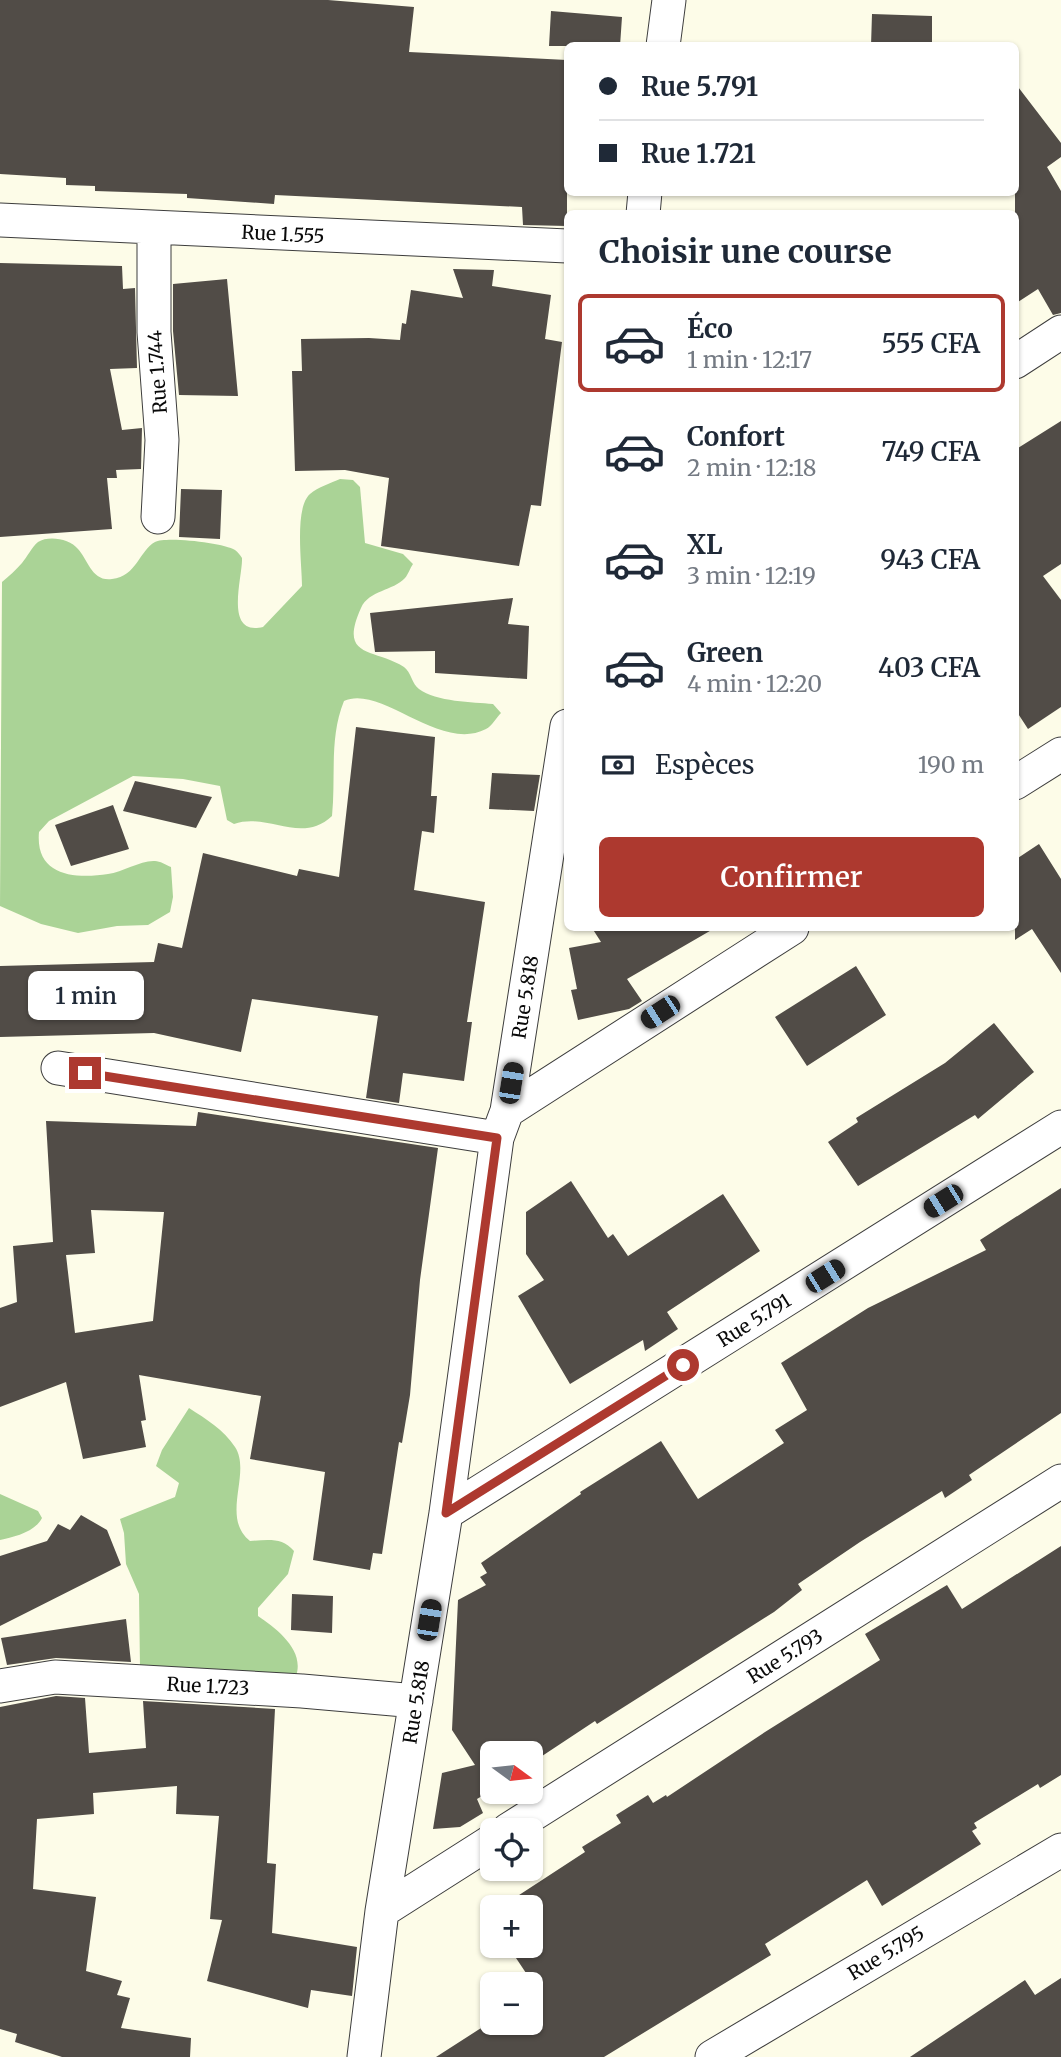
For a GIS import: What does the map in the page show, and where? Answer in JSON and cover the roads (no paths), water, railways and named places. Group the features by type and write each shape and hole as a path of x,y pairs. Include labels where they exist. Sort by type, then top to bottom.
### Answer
{"street":[{"path":"664,42 669,0"},
{"name":"Rue 1.555","path":"0,220 564,246"},
{"name":"Rue 1.744","path":"155,228 153,332 162,440 158,517"},
{"path":"1019,359 1061,332"},
{"name":"Rue 5.818","path":"364,2057 382,1911 446,1513 502,1124 564,744"},
{"path":"1019,780 1061,754"},
{"path":"58,1068 502,1124 788,931"},
{"name":"Rue 5.791","path":"446,1513 1061,1127"},
{"name":"Rue 5.793","path":"527,1818 1061,1480"},
{"name":"Rue 1.723","path":"0,1686 55,1677 302,1690 416,1701"},
{"path":"382,1911 480,1849"},
{"name":"Rue 5.795","path":"712,2057 1061,1850"}]}
